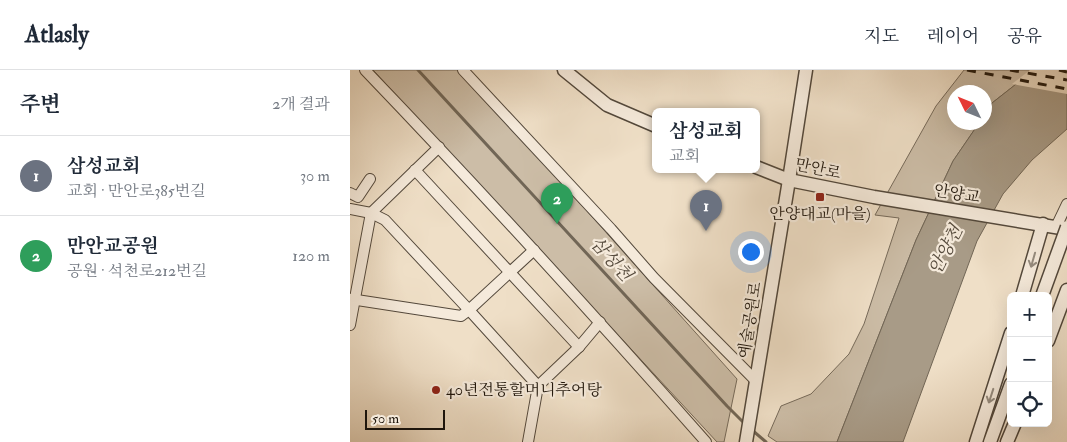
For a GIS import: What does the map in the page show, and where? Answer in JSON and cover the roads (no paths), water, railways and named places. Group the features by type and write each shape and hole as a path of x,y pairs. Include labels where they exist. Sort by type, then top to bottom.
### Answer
{"street":[{"path":"365,70 534,250 706,442"},
{"path":"463,70 654,278 756,381"},
{"path":"564,70 607,105 652,124"},
{"name":"예술공원로","path":"746,442 790,180 806,70"},
{"path":"350,325 352,299 371,213 439,147"},
{"name":"만안로","path":"760,168 790,180 874,197"},
{"path":"415,170 580,347"},
{"path":"350,192 358,197 370,179"},
{"name":"안양교","path":"874,197 1039,223"},
{"path":"1043,292 1063,228 1067,204"},
{"path":"350,210 371,213 386,220 538,386"},
{"path":"1023,292 1039,223 1063,228"},
{"path":"352,299 461,316 534,250"},
{"path":"1050,337 1063,315 1067,290"},
{"path":"528,442 538,386 580,347 600,322"},
{"path":"976,442 1010,337"},
{"path":"990,442 1007,395"},
{"path":"1007,442 1013,427"}],"water":[{"name":"안양천","path":"1034,70 1067,70 1067,129 1032,160 1003,194 977,241 903,442 837,442 916,240 953,161 974,130 992,130 992,103"}],"waterway":[{"name":"삼성천","path":"418,70 745,424"},
{"name":"삼성천","path":"752,430 766,442"}],"railway":[{"path":"967,70 1067,89"},
{"path":"1010,70 1067,80"},
{"path":"1059,70 1067,72"}],"place":[{"name":"안양대교(마을)","path":"820,197"},
{"name":"만안교공원","path":"557,224"},
{"name":"삼성교회","path":"706,231"},
{"name":"40년전통할머니추어탕","path":"436,390"}]}
